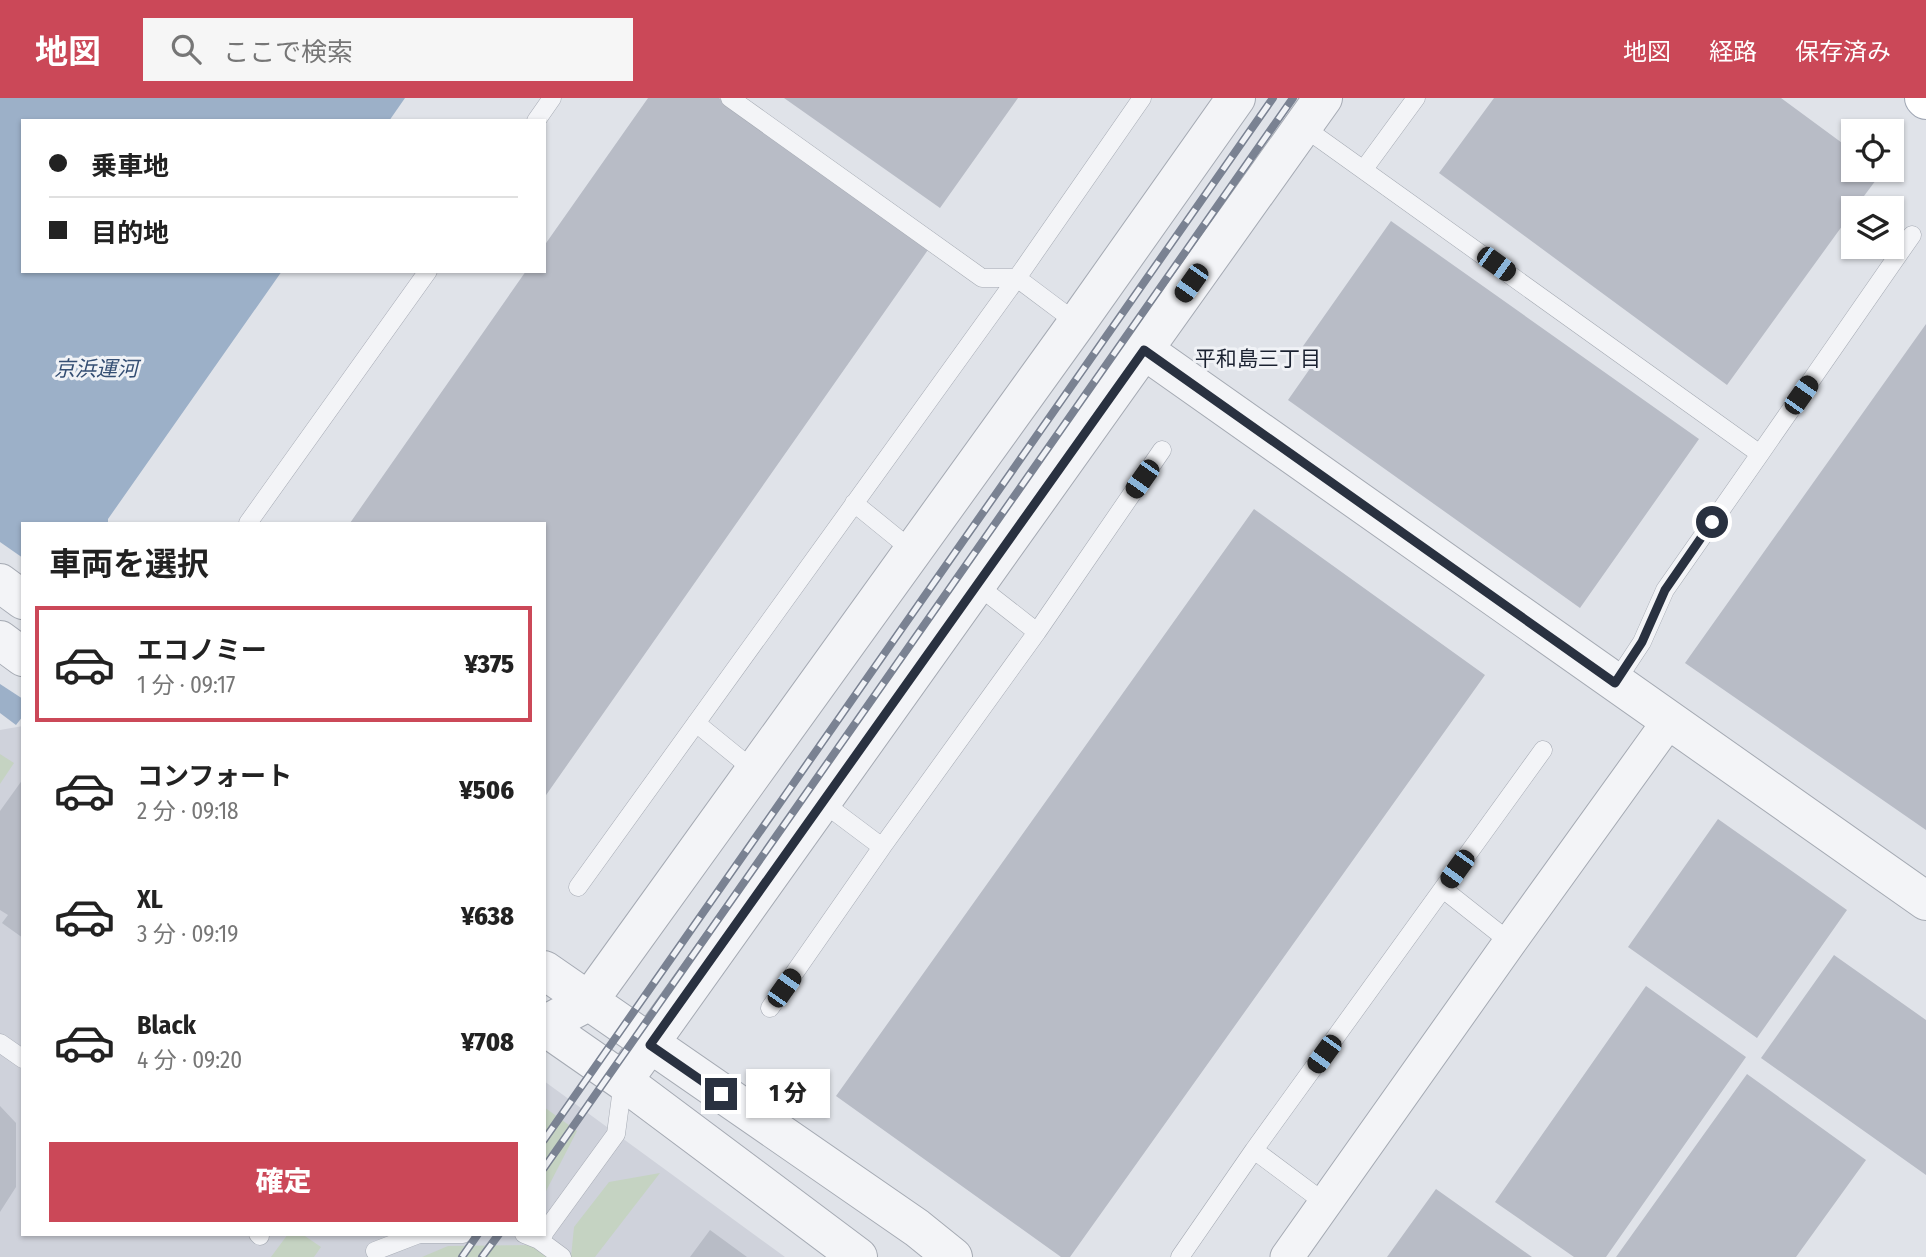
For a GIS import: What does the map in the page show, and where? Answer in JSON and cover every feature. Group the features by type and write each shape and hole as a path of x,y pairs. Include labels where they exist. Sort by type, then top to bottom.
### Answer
{"street":[{"path":"546,1025 588,1002 914,551 1235,98"},
{"path":"623,1081 1313,112"},
{"path":"1144,350 1926,901"},
{"path":"0,583 21,599"},
{"path":"0,640 21,656"},
{"path":"1287,1257 1669,720"},
{"path":"546,971 917,1228 953,1257"},
{"path":"546,1027 623,1081 858,1257"},
{"path":"917,1228 972,1257"}],"lane":[{"path":"537,119 552,98"},
{"path":"730,98 982,278 1017,278 1077,323"},
{"path":"578,887 1017,278 1142,98"},
{"path":"1364,169 1416,98"},
{"path":"1313,112 1364,169 1760,454"},
{"path":"1615,683 1642,642 1665,590 1912,235"},
{"path":"249,522 427,273"},
{"path":"770,1008 1037,632 1162,450"},
{"path":"854,503 914,551"},
{"path":"977,585 1037,632"},
{"path":"696,723 755,771"},
{"path":"1180,1257 1254,1150 1543,750"},
{"path":"822,802 882,847"},
{"path":"1443,889 1510,942"},
{"path":"0,1043 21,1058"},
{"path":"546,1225 616,1134 623,1081"},
{"path":"1254,1150 1325,1203"},
{"path":"375,1251 414,1236"},
{"path":"539,1236 562,1257"}],"shaded area":[{"path":"21,726 21,1236 546,1236 546,1082 785,1257 0,1257 0,730"}],"green space":[{"path":"0,754 14,763 0,784"},
{"path":"546,1108 577,1131 546,1191"},
{"path":"660,1173 595,1257 571,1257 574,1227 609,1182"},
{"path":"287,1236 305,1236 321,1247 314,1257 271,1257"},
{"path":"541,1245 555,1257 422,1257 448,1246"}],"water":[{"name":"京浜運河","path":"0,98 405,98 390,119 21,119 21,273 281,273 108,522 21,522 21,719 16,725 0,713"}],"pier":[{"path":"0,542 21,557 21,698 0,684"}],"building":[{"path":"648,98 719,98 930,247 546,795 546,522 351,522 525,273 546,273 546,243"},
{"path":"784,98 1018,98 940,208"},
{"path":"1494,98 1781,98 1841,142 1841,182 1874,182 1864,196 1841,196 1841,228 1727,385 1439,173"},
{"path":"1391,221 1699,439 1580,608 1288,400 1316,360 1301,349"},
{"path":"1926,324 1926,830 1685,663"},
{"path":"1254,509 1485,675 1070,1257 1061,1257 836,1096"},
{"path":"21,782 21,937 2,923 8,915 0,910 0,811"},
{"path":"1718,819 1847,910 1757,1038 1628,947"},
{"path":"1834,955 1926,1020 1926,1175 1761,1058"},
{"path":"1646,986 1746,1057 1606,1257 1574,1257 1495,1202"},
{"path":"1747,1074 1866,1160 1796,1257 1616,1257"},
{"path":"0,1106 16,1123 16,1187 0,1212"},
{"path":"1436,1189 1532,1257 1387,1257"},
{"path":"710,1230 747,1257 690,1257"}],"railway":[{"path":"546,1137 1273,98"},
{"path":"546,1165 1293,98"},
{"path":"462,1257 477,1236"},
{"path":"482,1257 498,1236"}],"district":[{"name":"平和島三丁目","path":"1258,359"}],"route":[{"path":"721,1094 650,1045 1144,350 1615,683 1642,642 1665,590 1712,522"}]}
